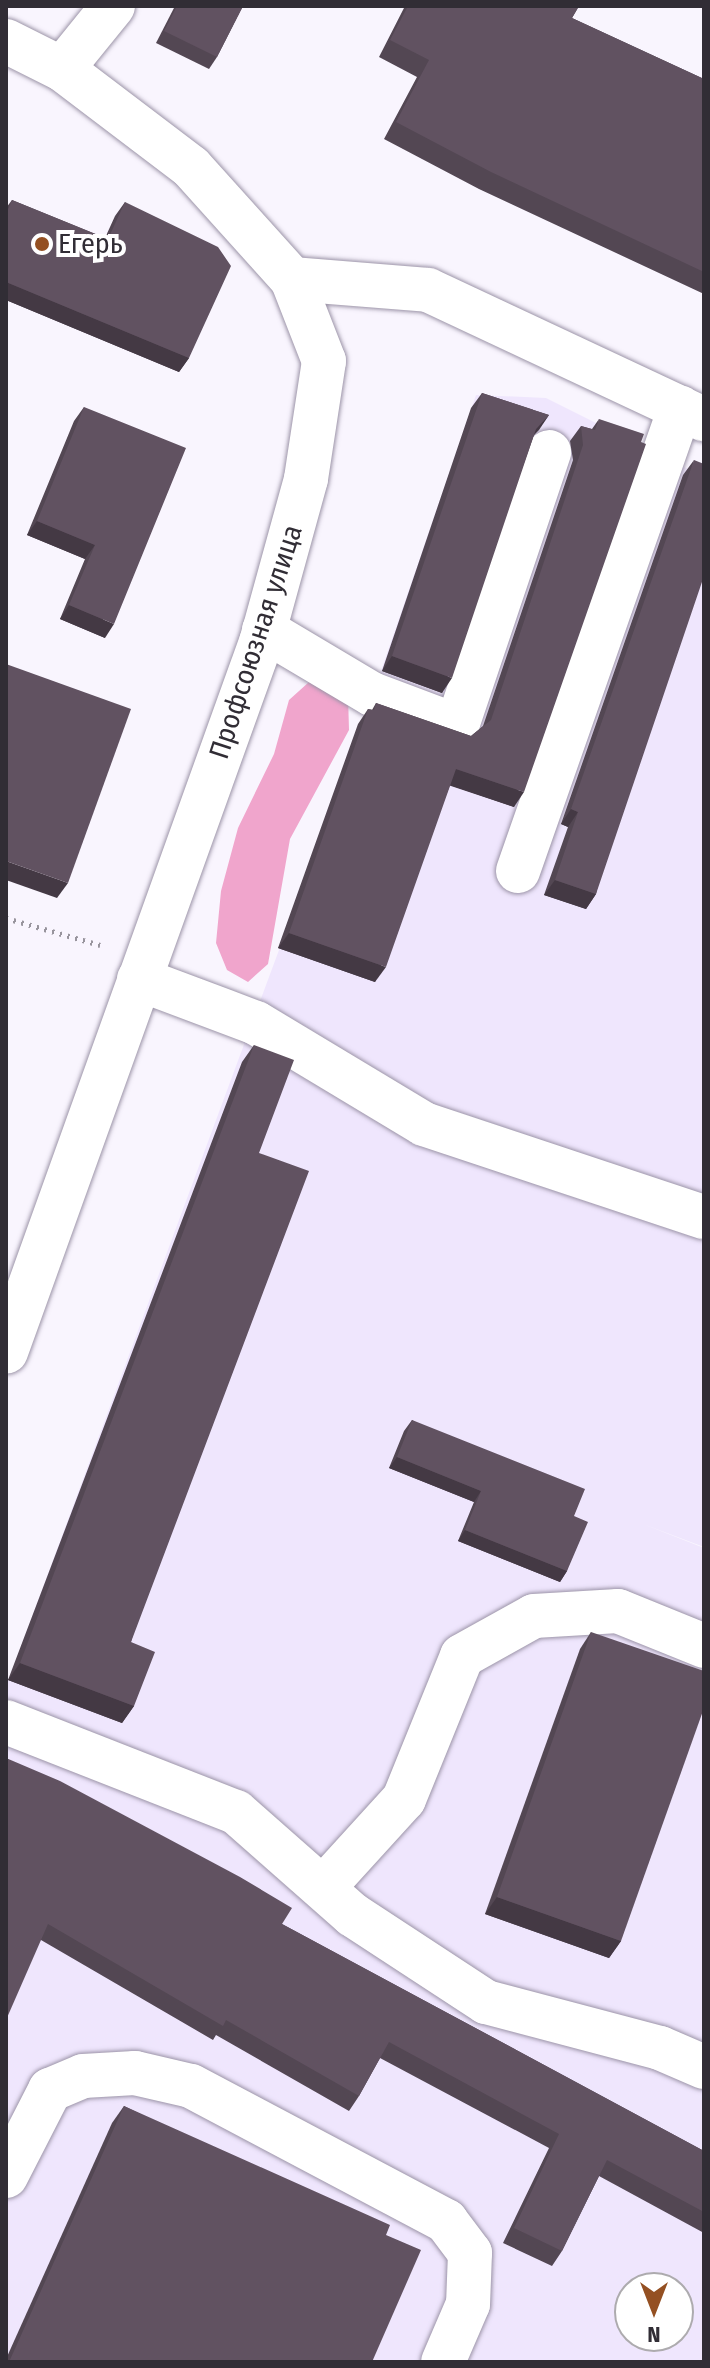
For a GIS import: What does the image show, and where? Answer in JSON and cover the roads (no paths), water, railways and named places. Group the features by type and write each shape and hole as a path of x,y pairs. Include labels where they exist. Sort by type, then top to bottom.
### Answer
{"street":[{"path":"62,69 113,6"},
{"name":"Профсоюзная улица","path":"6,41 62,69 191,167 292,279 324,361 306,479 264,630 6,1352"},
{"path":"292,279 428,290 692,413 518,871"},
{"path":"264,630 372,694 457,726 549,452"},
{"path":"143,969 256,1023 424,1124 704,1217"},
{"path":"323,1888 404,1799 462,1656 534,1616 618,1611 704,1646"},
{"path":"6,1722 236,1812 353,1915 486,2002 660,2048 704,2067"},
{"path":"6,2176 50,2090 83,2076 135,2073 191,2086 446,2221 470,2253 468,2304 443,2362"}],"place":[{"name":"Егерь","path":"42,244"}]}
